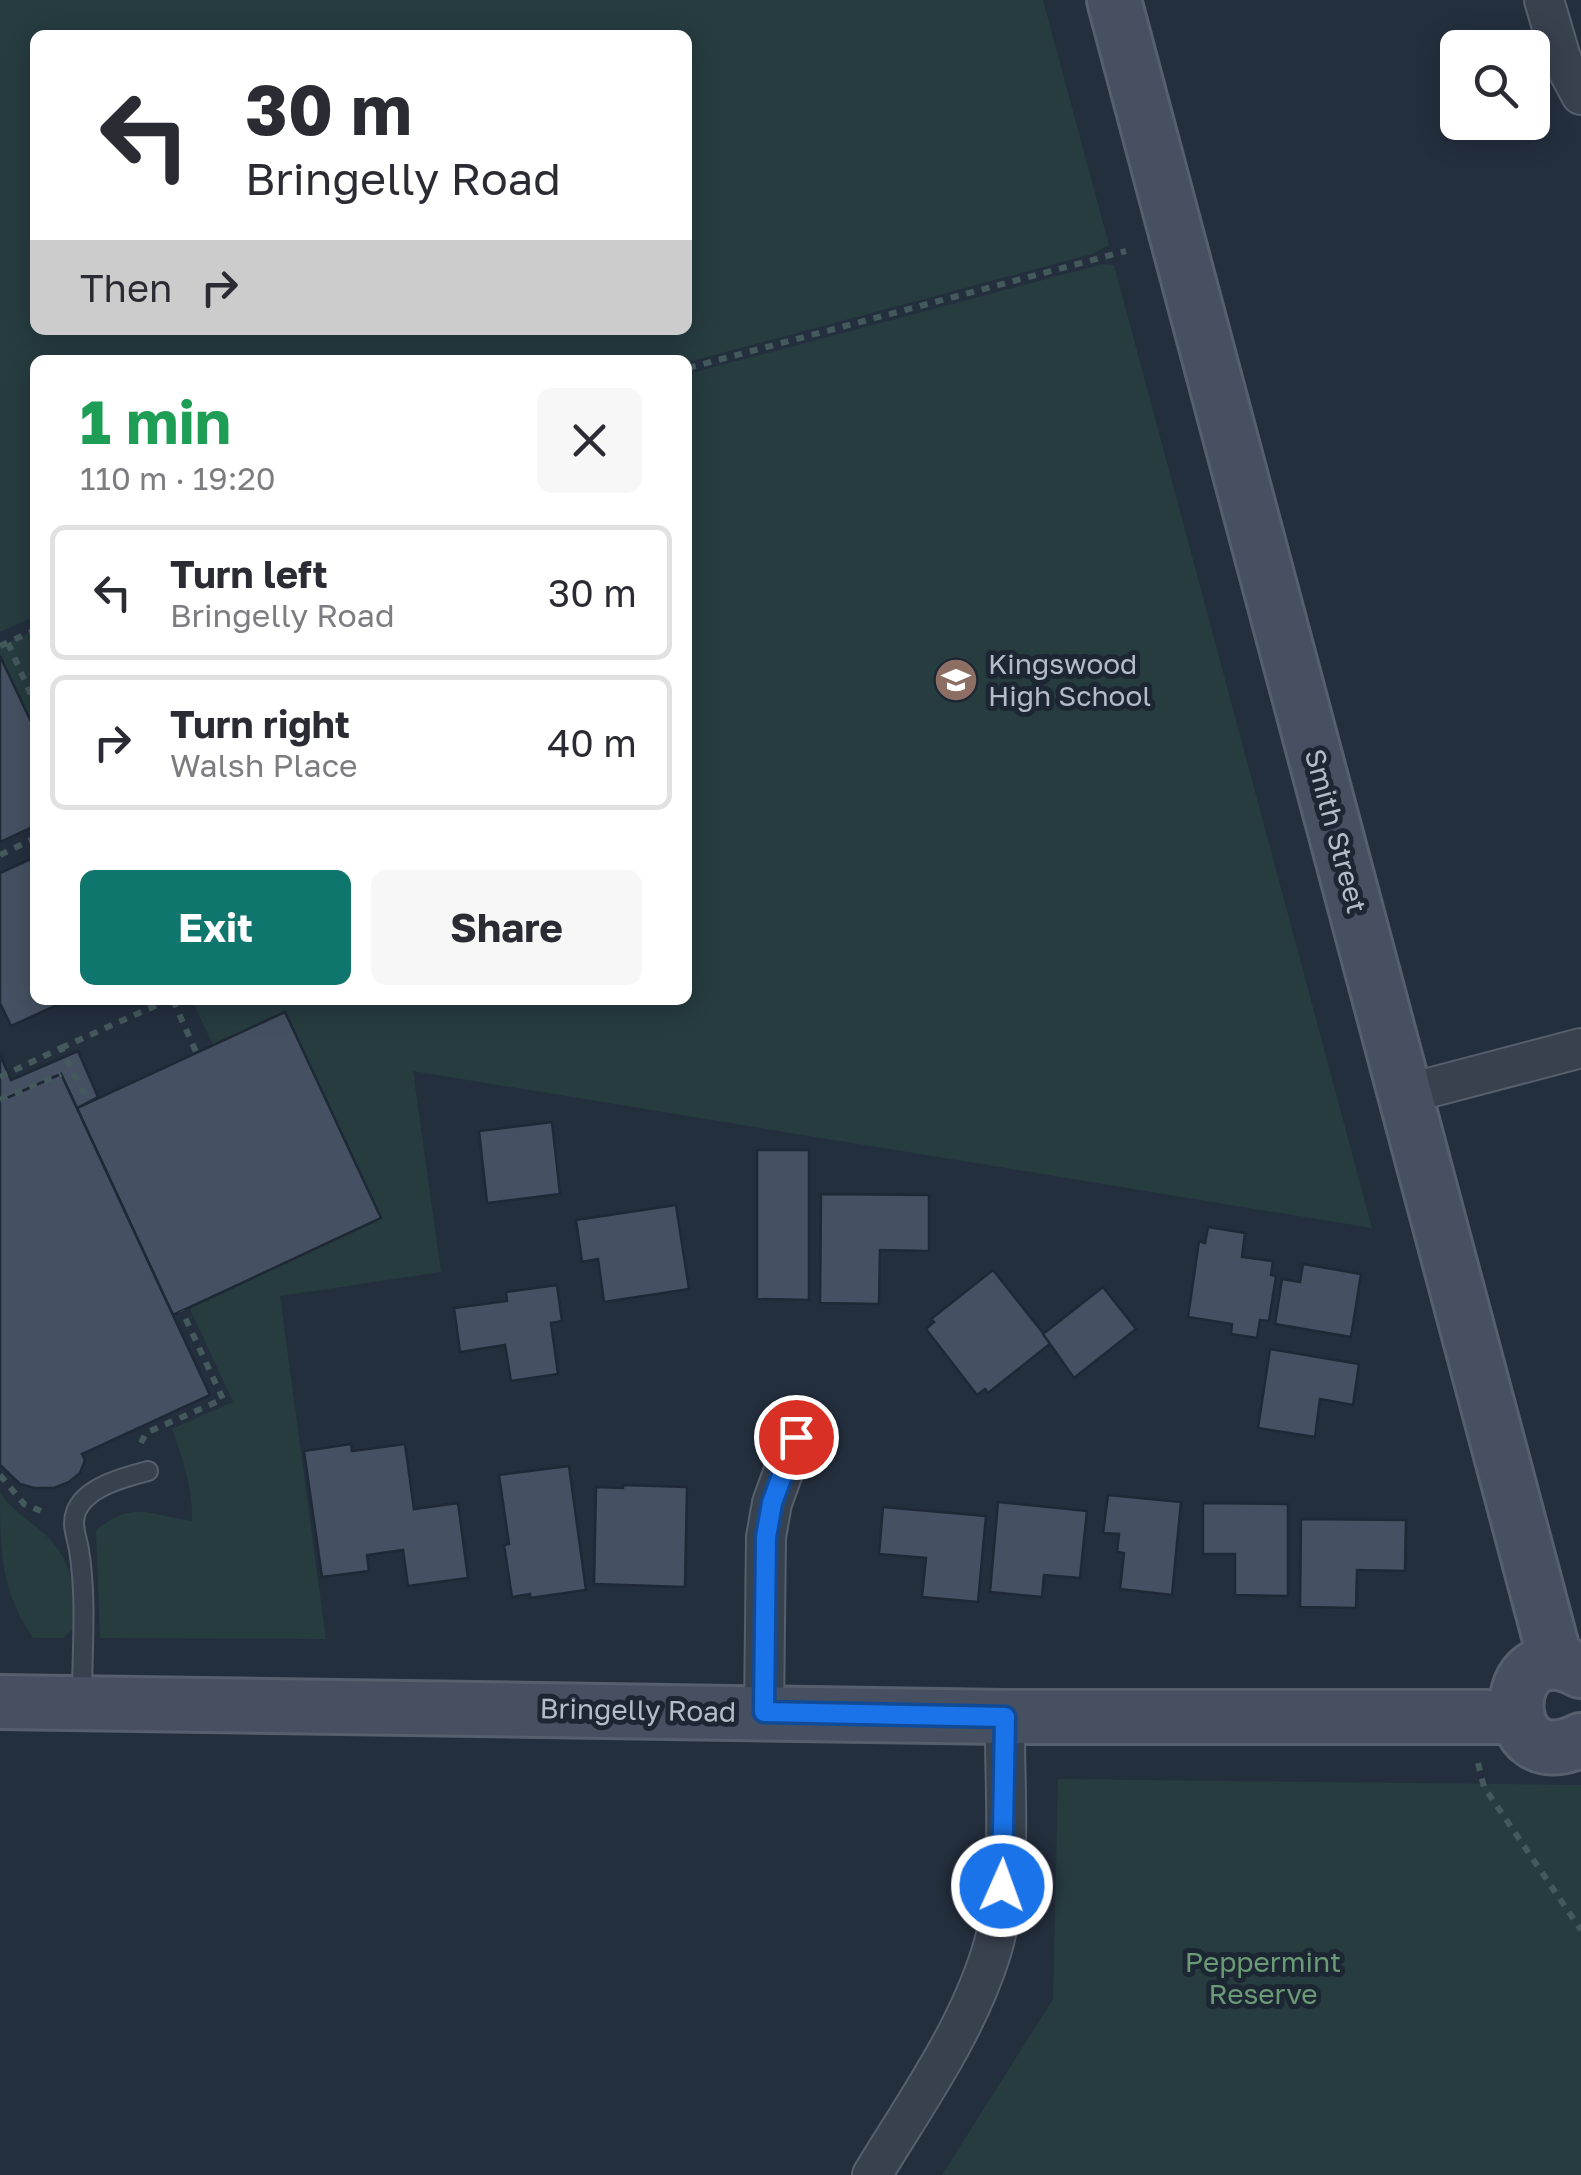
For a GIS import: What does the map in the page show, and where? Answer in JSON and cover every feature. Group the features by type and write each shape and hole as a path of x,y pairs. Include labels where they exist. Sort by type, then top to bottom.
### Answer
{"street":[{"name":"Smith Street","path":"1114,0 1406,1094 1569,1666"},
{"path":"1544,0 1562,58 1581,95"},
{"path":"1406,1094 1581,1048"},
{"path":"764,1712 766,1537 772,1503 796,1437"},
{"path":"1491,1718 1514,1704 1522,1680 1532,1671 1569,1666"},
{"name":"Bringelly Road","path":"0,1702 1005,1717 1491,1718"},
{"path":"872,2175 963,2023 992,1950 1003,1872 1005,1717"},
{"path":"1491,1718 1542,1745 1555,1748 1581,1740"}],"lane":[{"path":"82,1703 84,1602 74,1528 76,1512 82,1501 118,1478 148,1471"}],"path":[{"path":"692,367 1126,251"},
{"path":"30,632 4,644 30,694"},
{"path":"0,855 30,840"},
{"path":"0,1077 160,1005"},
{"path":"173,1005 196,1052"},
{"path":"61,1048 88,1102"},
{"path":"0,1100 61,1074"},
{"path":"148,1471 142,1437 223,1399 182,1310"},
{"path":"0,1476 24,1504 44,1515 76,1512"},
{"path":"1491,1718 1484,1786 1581,1930"}],"green space":[{"path":"0,0 1043,0 1109,245 1092,254 692,361 692,355 30,355 30,618 0,632"},
{"name":"Kingswood High School","path":"1103,264 1114,265 1372,1228 413,1071 441,1272 280,1296 326,1639 100,1638 96,1530 132,1512 192,1521 189,1486 172,1429 233,1402 189,1307 381,1218 285,1012 213,1045 194,1005 692,1005 692,373"},
{"path":"30,632 30,719 0,654 0,646"},
{"path":"0,1492 48,1537 69,1570 74,1627 64,1638 33,1638 14,1603 4,1568"},
{"name":"Peppermint Reserve","path":"1058,1779 1581,1785 1581,2175 942,2175 1053,1999"}],"building":[{"path":"0,656 30,719 30,828 0,842"},
{"path":"30,859 30,1005 57,1005 11,1026 0,1003 0,873"},
{"path":"285,1012 381,1218 173,1315 77,1108"},
{"path":"78,1051 98,1097 77,1108 61,1074 0,1101 0,1055 11,1080"},
{"path":"61,1074 210,1395 82,1454 85,1460 80,1473 69,1482 54,1488 34,1488 20,1484 0,1465 0,1101"},
{"path":"552,1122 560,1194 487,1203 479,1131"},
{"path":"757,1150 809,1150 809,1300 757,1299"},
{"path":"821,1194 929,1195 929,1251 880,1250 879,1304 820,1303"},
{"path":"676,1205 689,1289 604,1302 598,1259 582,1262 576,1220"},
{"path":"1208,1227 1245,1233 1242,1257 1273,1261 1271,1275 1276,1276 1269,1321 1260,1320 1257,1338 1231,1334 1232,1324 1188,1317 1199,1241 1205,1243"},
{"path":"1303,1264 1361,1274 1351,1337 1275,1324 1282,1279 1300,1282"},
{"path":"993,1270 1051,1343 988,1393 985,1389 977,1395 926,1329 934,1322 931,1319"},
{"path":"557,1285 562,1321 551,1323 558,1374 511,1381 505,1345 460,1352 454,1308 507,1301 506,1292"},
{"path":"1103,1287 1136,1329 1074,1378 1043,1334"},
{"path":"1270,1349 1359,1364 1353,1405 1320,1399 1315,1437 1258,1428"},
{"path":"351,1444 352,1451 405,1444 414,1509 458,1503 468,1578 408,1586 403,1550 367,1555 369,1571 322,1577 304,1451"},
{"path":"569,1466 586,1590 512,1597 499,1475"},
{"path":"596,1487 687,1487 685,1587 594,1584"},
{"path":"1108,1495 1181,1502 1172,1595 1120,1589 1124,1553 1117,1552 1119,1534 1103,1533"},
{"path":"998,1502 1087,1511 1080,1578 1044,1575 1042,1597 990,1592"},
{"path":"1203,1503 1288,1504 1288,1596 1235,1595 1235,1554 1203,1554"},
{"path":"883,1507 986,1516 978,1602 922,1597 926,1558 879,1554"},
{"path":"1301,1519 1406,1520 1405,1571 1357,1570 1356,1608 1300,1607"}],"place":[{"name":"Kingswood High School","path":"956,680"}],"route":[{"path":"796,1437 772,1503 766,1537 764,1712 1005,1717 1002,1886"}]}
